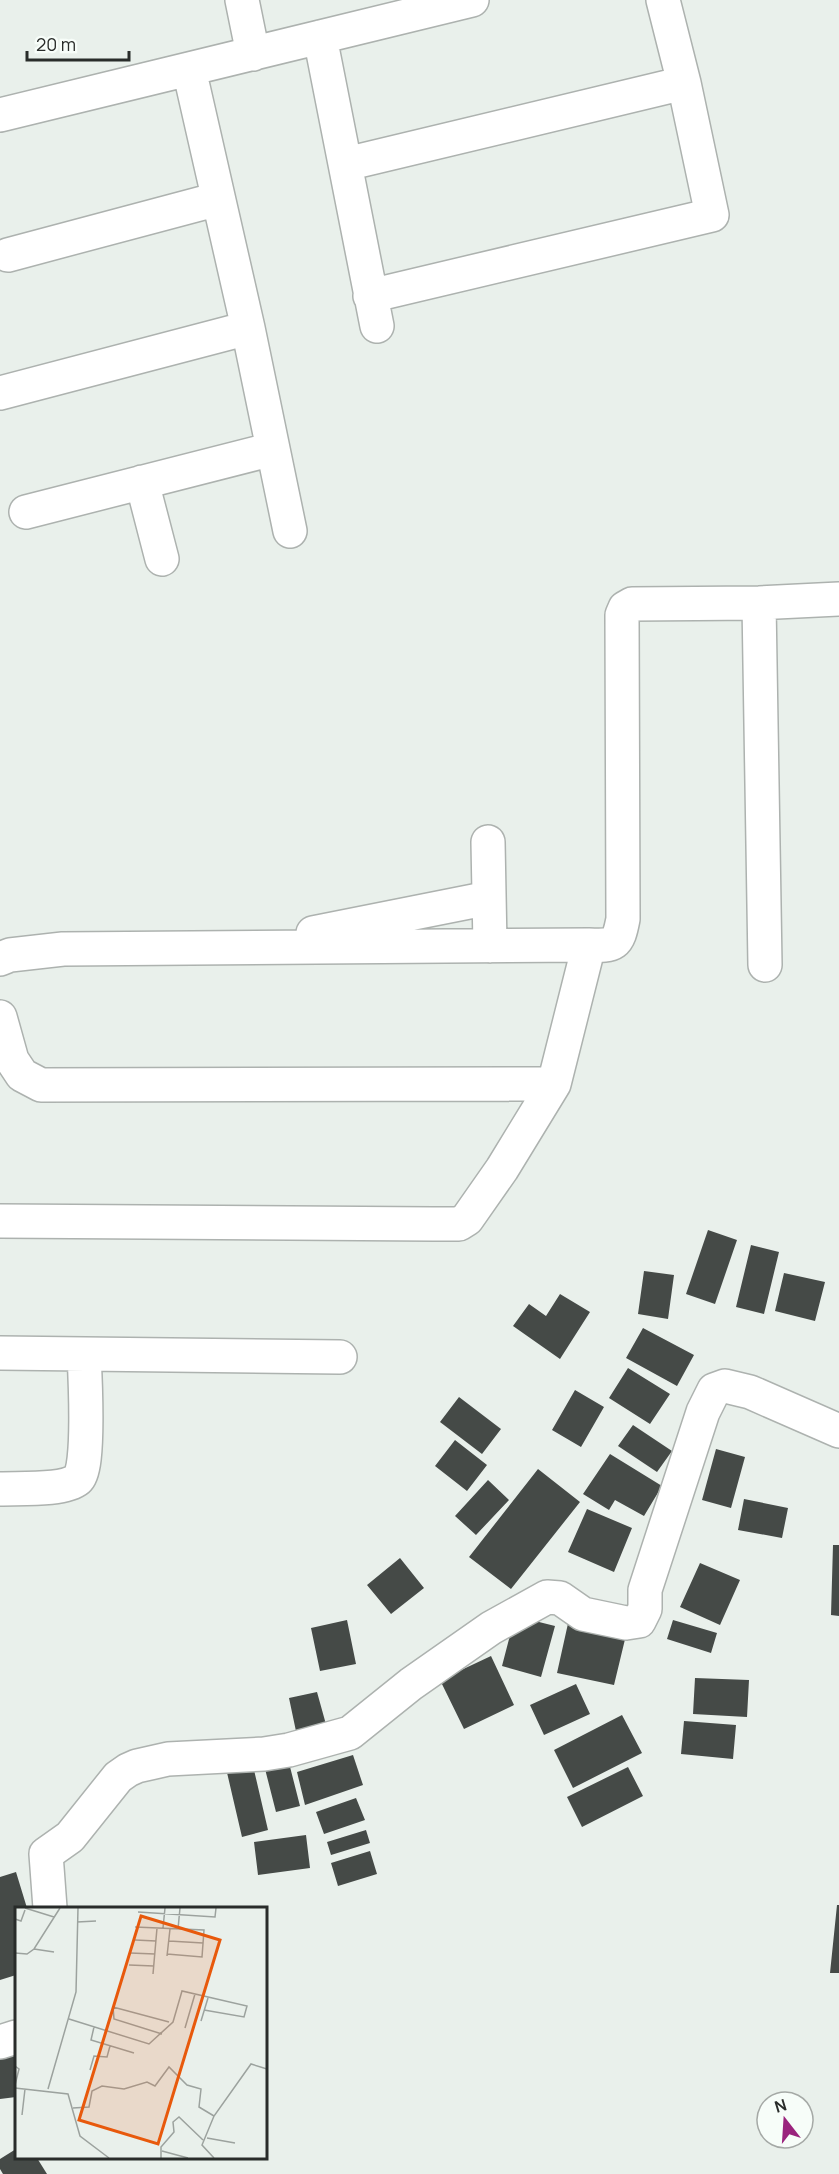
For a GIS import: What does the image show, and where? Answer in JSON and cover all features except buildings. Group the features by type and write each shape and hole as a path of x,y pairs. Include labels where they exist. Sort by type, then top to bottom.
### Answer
{"street":[{"path":"242,0 254,54"},
{"path":"0,115 320,37 399,9 472,0"},
{"path":"320,37 374,311 712,215 684,83 663,0"},
{"path":"189,69 248,328 290,531"},
{"path":"346,164 684,83"},
{"path":"8,255 218,198"},
{"path":"0,393 248,328"},
{"path":"27,512 273,450"},
{"path":"142,482 162,559"},
{"path":"0,959 10,955 63,949 607,946 615,943 620,936 623,919 622,615 625,608 632,604 759,603 839,599"},
{"path":"759,603 765,965"},
{"path":"488,842 490,946"},
{"path":"235,948 489,898"},
{"path":"0,1221 459,1224 472,1213 502,1169 554,1084 589,945"},
{"path":"0,1017 12,1060 22,1075 41,1085 554,1084"},
{"path":"0,1353 340,1358"},
{"path":"0,1489 65,1485 82,1475 85,1456 84,1355"},
{"path":"50,1907 46,1854 70,1837 118,1777 137,1766 168,1759 264,1755 350,1733 411,1684 491,1628 547,1597 560,1598 583,1614 626,1623 639,1621 645,1609 645,1590 703,1412 714,1390 725,1386 750,1392 839,1431"},
{"path":"0,2042 15,2037"}]}
